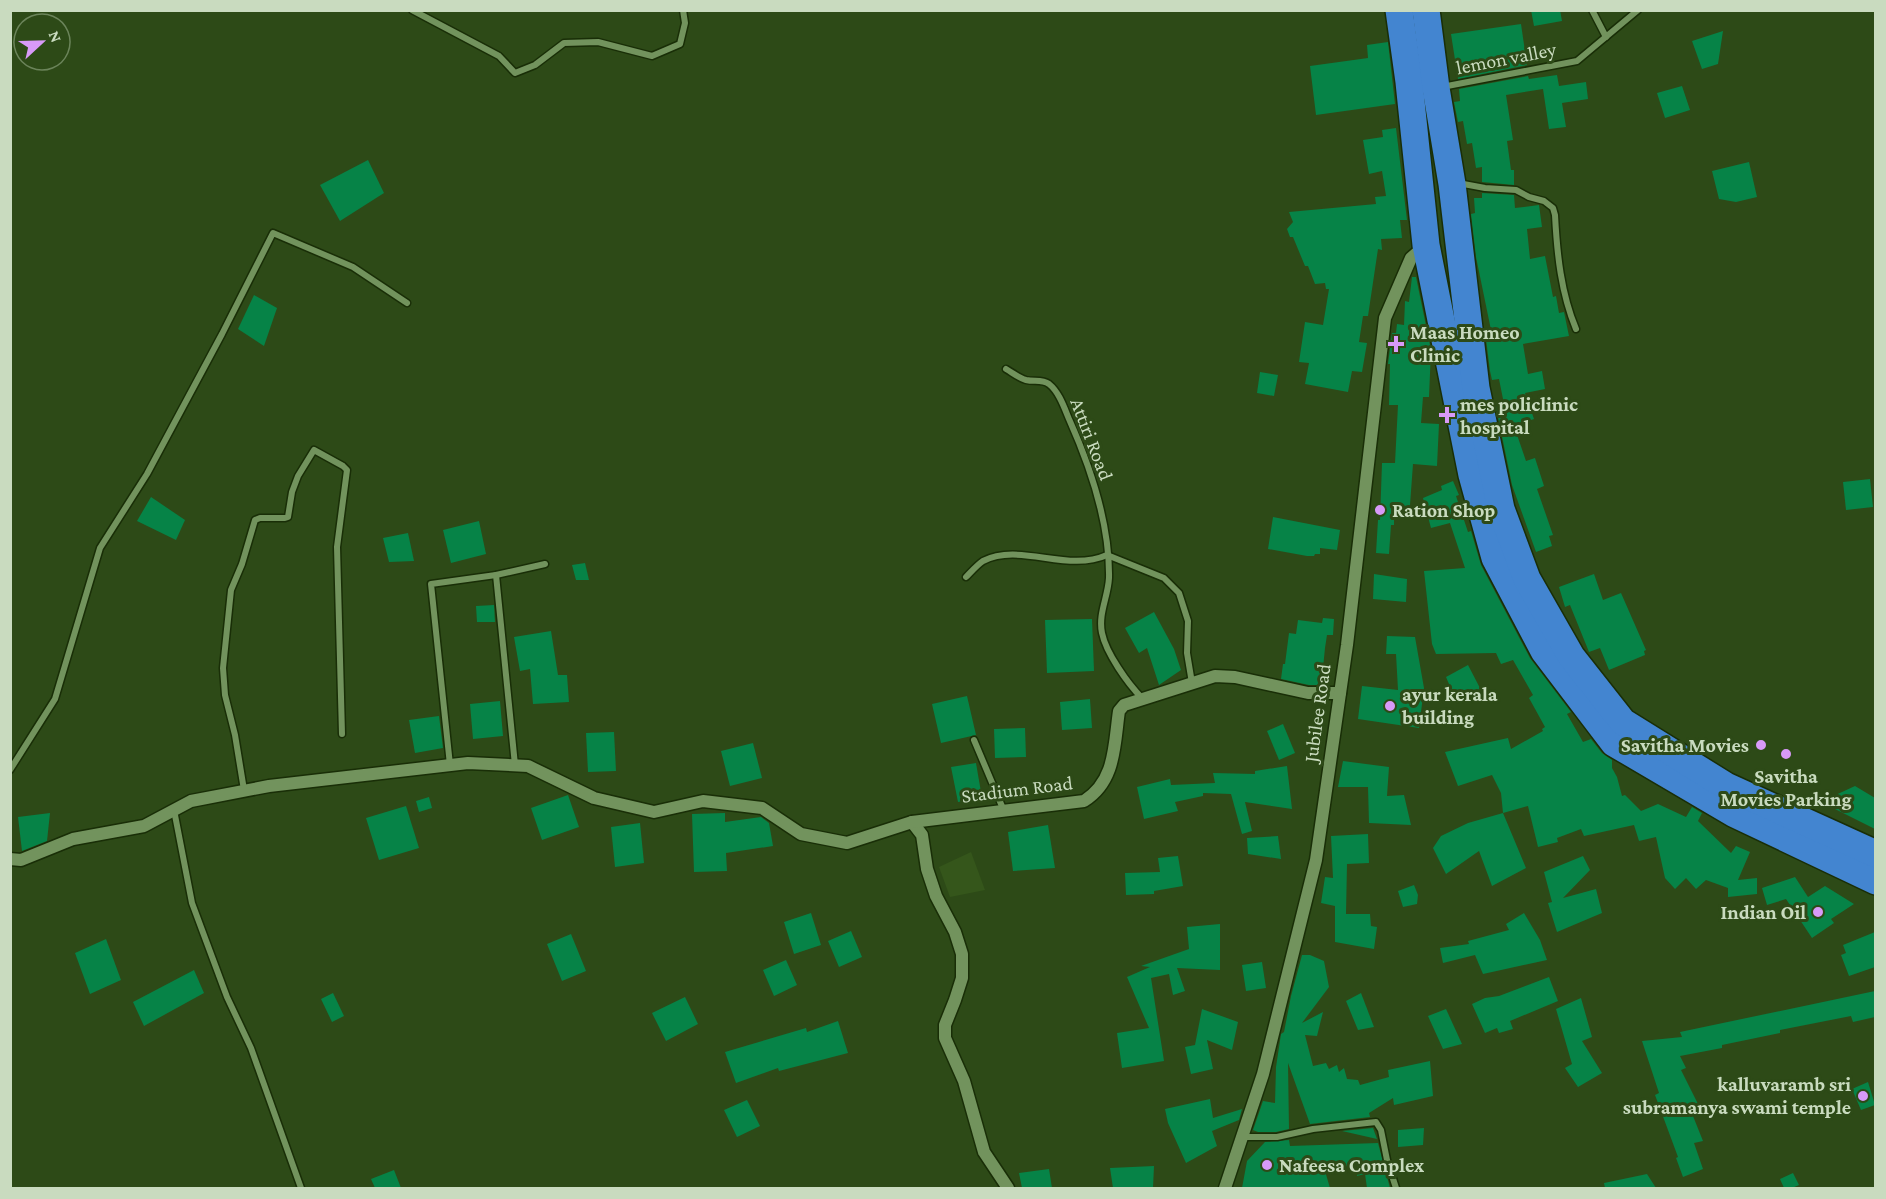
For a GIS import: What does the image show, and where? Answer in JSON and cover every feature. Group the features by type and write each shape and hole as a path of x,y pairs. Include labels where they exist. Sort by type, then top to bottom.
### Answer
{"highway":[{"path":"1399,10 1426,245 1472,475 1495,558 1544,651 1614,742 1735,814 1875,881"},
{"path":"1426,10 1452,184 1476,388 1502,509 1527,579 1571,656 1623,722 1726,786 1875,854"},
{"path":"1426,245 1430,232 1443,227 1459,243"}],"street":[{"path":"412,10 499,56 515,73 534,65 564,43 598,42 652,56 680,44 685,23 683,10"},
{"path":"1592,10 1606,37"},
{"name":"lemon valley","path":"1436,88 1577,61 1638,10"},
{"path":"1452,184 1461,183 1476,187 1516,190 1529,197 1545,201 1553,208 1566,302 1576,329"},
{"path":"10,770 55,699 100,548 147,474 273,233 353,267 407,303"},
{"name":"Jubilee Road","path":"1225,1188 1263,1074 1316,860 1340,693 1385,318 1411,258 1426,245"},
{"name":"Attiri Road","path":"1006,369 1024,380 1044,381 1051,385 1060,399 1090,469 1104,534 1109,577 1102,610 1102,633 1131,687 1143,699"},
{"path":"244,790 223,682 231,590 242,564 255,520 288,517 292,492 298,476 314,450 347,470 337,547 342,734"},
{"path":"966,577 981,562 998,557 1028,555 1080,561 1107,555 1164,578 1179,593 1188,621 1187,653 1191,683"},
{"path":"450,765 431,584 496,575 545,564"},
{"path":"496,575 515,765"},
{"name":"Stadium Road","path":"10,859 21,860 73,839 144,826 190,801 244,790 468,763 528,766 594,798 654,812 703,801 762,808 801,834 847,843 912,822 1084,801 1095,794 1112,766 1119,711 1124,705 1191,683 1215,676 1235,677 1308,693 1340,693"},
{"path":"974,740 1004,812"},
{"path":"174,810 192,903 226,997 252,1048 301,1188"},
{"path":"912,822 922,836 927,869 936,896 955,932 962,954 962,978 945,1025 945,1038 964,1081 984,1152 1008,1188"},
{"path":"1242,1137 1277,1137 1313,1129 1376,1122 1381,1130 1396,1188"}],"shaded area":[{"path":"971,852 985,890 950,897 939,867"}],"building":[{"path":"1531,10 1560,10 1562,21 1534,26"},
{"path":"1521,24 1527,65 1458,79 1451,34"},
{"path":"1723,31 1718,64 1702,69 1692,41"},
{"path":"1388,42 1395,104 1316,115 1310,66 1368,58 1367,45"},
{"path":"1557,75 1559,86 1586,82 1588,99 1562,103 1566,127 1549,129 1543,89 1506,95 1513,140 1507,141 1511,170 1514,170 1514,185 1482,182 1482,167 1476,168 1472,143 1467,144 1463,121 1458,122 1454,102 1460,101 1459,89 1528,76 1529,79"},
{"path":"1682,86 1690,110 1665,118 1657,93"},
{"path":"1396,128 1407,220 1400,220 1402,238 1381,239 1382,250 1378,249 1368,316 1363,316 1359,342 1367,343 1362,372 1352,371 1348,392 1305,384 1309,363 1299,362 1305,322 1323,325 1329,289 1326,289 1325,283 1315,284 1308,266 1305,266 1293,237 1290,237 1287,229 1293,222 1289,212 1376,204 1375,197 1386,196 1382,171 1369,174 1363,140 1383,137 1382,130"},
{"path":"368,160 384,193 340,221 320,185"},
{"path":"1749,162 1757,197 1736,202 1719,199 1712,171"},
{"path":"1482,193 1514,195 1515,208 1539,205 1542,227 1527,229 1530,259 1545,256 1553,297 1556,296 1559,313 1564,312 1569,336 1523,344 1528,374 1542,371 1545,389 1525,393 1534,419 1514,426 1526,461 1535,458 1544,486 1537,489 1553,535 1549,536 1552,546 1536,552 1512,485 1496,407 1504,404 1499,379 1492,380 1490,371 1485,331 1491,330 1476,257 1471,214 1475,213 1474,198 1482,198"},
{"path":"1412,277 1416,277 1431,350 1429,397 1423,397 1421,423 1439,424 1437,466 1413,464 1409,519 1394,518 1394,525 1391,525 1389,554 1376,553 1382,463 1395,463 1398,405 1389,405 1390,364 1388,364 1392,333 1396,333 1397,324 1404,325 1405,301 1409,302"},
{"path":"254,295 277,308 264,346 238,329"},
{"path":"1260,372 1278,375 1274,396 1257,393"},
{"path":"1870,479 1873,507 1846,510 1843,482"},
{"path":"1453,481 1459,495 1456,496 1468,532 1471,531 1481,565 1530,658 1571,712 1567,714 1583,742 1591,739 1602,753 1612,760 1612,768 1622,796 1625,795 1641,811 1658,804 1686,817 1692,807 1702,813 1698,821 1731,853 1736,846 1750,852 1738,880 1757,878 1757,894 1728,897 1728,888 1706,880 1696,889 1686,878 1675,889 1665,878 1656,837 1639,841 1634,825 1584,836 1581,829 1557,838 1558,842 1538,847 1528,806 1503,813 1501,793 1492,775 1458,786 1445,752 1508,738 1511,749 1543,731 1545,727 1529,698 1533,695 1513,660 1501,664 1496,653 1436,654 1432,644 1424,571 1465,568 1450,523 1431,528 1423,498 1442,490 1441,486"},
{"path":"151,497 185,520 176,540 137,521"},
{"path":"1273,517 1340,530 1337,550 1320,548 1320,554 1307,556 1268,549"},
{"path":"479,521 486,554 451,563 443,530"},
{"path":"408,533 414,561 389,562 383,538"},
{"path":"585,563 589,580 576,580 572,565"},
{"path":"1374,574 1407,579 1406,602 1373,599"},
{"path":"1594,574 1603,600 1621,593 1646,650 1645,655 1609,670 1600,648 1589,652 1570,605 1565,607 1559,587"},
{"path":"494,605 495,622 477,622 476,606"},
{"path":"1154,612 1174,649 1181,670 1159,685 1147,648 1139,653 1125,628"},
{"path":"1323,618 1334,619 1333,635 1327,635 1325,648 1323,668 1327,668 1325,685 1309,685 1281,679 1289,633 1296,634 1298,620 1322,623"},
{"path":"1092,619 1094,671 1047,673 1045,620"},
{"path":"551,631 558,675 567,675 569,702 533,704 530,669 520,671 514,637"},
{"path":"1387,636 1415,637 1424,688 1419,728 1358,719 1362,686 1398,690 1396,654 1386,654"},
{"path":"1468,665 1481,690 1457,703 1446,677"},
{"path":"967,696 976,735 941,743 932,704"},
{"path":"1090,699 1092,728 1062,730 1060,702"},
{"path":"500,701 503,736 473,739 470,704"},
{"path":"439,716 443,748 415,753 409,720"},
{"path":"1283,724 1295,753 1279,760 1267,731"},
{"path":"1025,728 1026,757 995,758 994,729"},
{"path":"614,732 616,771 588,772 586,733"},
{"path":"753,743 762,778 730,786 721,751"},
{"path":"1343,761 1389,767 1387,796 1404,795 1411,825 1369,823 1368,787 1338,787"},
{"path":"976,763 982,798 958,802 951,767"},
{"path":"1287,766 1292,809 1245,802 1252,831 1242,834 1231,794 1203,793 1203,796 1175,802 1178,811 1144,819 1137,787 1170,779 1171,785 1215,783 1213,773 1255,774 1255,771"},
{"path":"1855,786 1875,798 1875,829 1827,805 1829,798"},
{"path":"568,795 579,827 542,840 531,808"},
{"path":"429,797 432,808 419,812 416,801"},
{"path":"406,806 419,848 379,860 366,818"},
{"path":"50,813 47,841 22,851 18,817"},
{"path":"725,813 725,822 761,817 769,823 773,846 726,853 727,871 694,872 692,814"},
{"path":"1503,813 1526,868 1492,886 1479,851 1446,874 1433,848 1441,836 1468,823"},
{"path":"640,823 644,863 615,867 611,827"},
{"path":"1048,825 1055,868 1013,871 1008,832"},
{"path":"1368,834 1369,863 1347,864 1346,914 1370,914 1371,926 1377,927 1374,949 1335,942 1335,906 1321,903 1325,877 1333,878 1331,836"},
{"path":"1278,836 1281,859 1248,854 1247,838"},
{"path":"1178,856 1183,886 1154,891 1154,894 1126,895 1125,873 1160,872 1158,858"},
{"path":"1583,856 1590,870 1563,898 1596,889 1602,913 1557,932 1548,903 1552,902 1544,872"},
{"name":"Indian Oil","path":"1795,877 1808,897 1825,886 1854,904 1831,919 1834,923 1812,938 1786,899 1767,905 1762,888"},
{"path":"1414,885 1418,895 1417,904 1403,907 1398,891"},
{"path":"811,913 821,945 794,954 784,922"},
{"path":"1524,913 1540,940 1547,960 1483,974 1475,955 1443,963 1440,948 1469,944 1468,941 1509,930 1506,924"},
{"path":"1220,924 1220,970 1177,968 1185,991 1173,995 1169,974 1151,978 1164,1061 1122,1068 1117,1033 1149,1028 1127,977 1150,967 1141,966 1189,949 1187,927"},
{"path":"851,931 862,957 839,967 828,941"},
{"path":"1875,932 1875,967 1849,976 1841,955 1846,953 1843,945"},
{"path":"571,934 586,971 562,981 547,944"},
{"path":"106,939 121,980 90,994 75,953"},
{"path":"1302,955 1310,955 1324,961 1329,987 1302,1023 1323,1012 1317,1036 1305,1035 1313,1066 1326,1063 1329,1069 1337,1065 1339,1072 1344,1068 1347,1079 1358,1080 1360,1085 1389,1077 1388,1070 1430,1061 1433,1096 1394,1105 1393,1098 1369,1113 1370,1117 1310,1124 1288,1063 1289,1129 1276,1132 1253,1130 1263,1101 1275,1103 1276,1067 1281,1034 1284,1032"},
{"path":"786,960 797,985 774,996 763,970"},
{"path":"1262,962 1266,988 1246,991 1242,965"},
{"path":"194,970 204,993 144,1026 133,1002"},
{"path":"1549,977 1558,1001 1510,1021 1513,1029 1499,1033 1497,1028 1485,1033 1472,1004"},
{"path":"1875,991 1875,1017 1853,1022 1851,1016 1780,1030 1780,1033 1680,1056 1686,1068 1681,1070 1702,1112 1693,1116 1703,1141 1694,1143 1703,1169 1683,1177 1655,1095 1659,1093 1642,1041 1682,1037 1680,1032"},
{"path":"333,993 344,1016 332,1022 321,999"},
{"path":"1361,993 1374,1027 1358,1030 1346,1001"},
{"path":"685,997 698,1024 666,1041 652,1013"},
{"path":"1581,998 1592,1037 1582,1041 1602,1073 1578,1087 1565,1068 1572,1064 1556,1009"},
{"path":"1202,1009 1238,1022 1232,1050 1207,1040 1213,1069 1191,1074 1185,1047 1195,1045"},
{"path":"1446,1009 1462,1044 1443,1049 1428,1016"},
{"path":"838,1021 848,1053 779,1071 778,1068 736,1083 725,1052 806,1028 807,1032"},
{"path":"1868,1082 1875,1105 1861,1110 1852,1089"},
{"path":"1210,1099 1213,1118 1242,1109 1239,1120 1212,1131 1217,1146 1186,1163 1168,1123 1165,1109"},
{"path":"747,1100 760,1126 737,1137 724,1110"},
{"path":"1373,1128 1377,1139 1342,1131"},
{"path":"1424,1128 1423,1145 1398,1147 1398,1130"},
{"path":"1289,1140 1290,1146 1378,1143 1390,1188 1367,1188 1365,1174 1357,1176 1357,1164 1325,1171 1330,1188 1242,1188 1247,1161 1265,1142"},
{"path":"1154,1166 1153,1188 1113,1188 1110,1168"},
{"path":"1049,1169 1052,1188 1022,1188 1019,1173"},
{"path":"394,1170 401,1188 375,1188 371,1179"},
{"path":"1793,1173 1799,1185 1784,1188 1780,1179"},
{"path":"1647,1174 1656,1188 1605,1188 1604,1183"}],"place":[{"name":"Maas Homeo Clinic","path":"1396,344"},
{"name":"mes policlinic hospital","path":"1447,415"},
{"name":"Ration Shop","path":"1380,510"},
{"name":"ayur kerala building","path":"1390,706"},
{"name":"Savitha Movies","path":"1761,745"},
{"name":"Savitha Movies Parking","path":"1786,754"},
{"name":"Indian Oil","path":"1818,912"},
{"name":"kalluvaramb sri subramanya swami temple","path":"1863,1096"},
{"name":"Nafeesa Complex","path":"1267,1165"}]}
